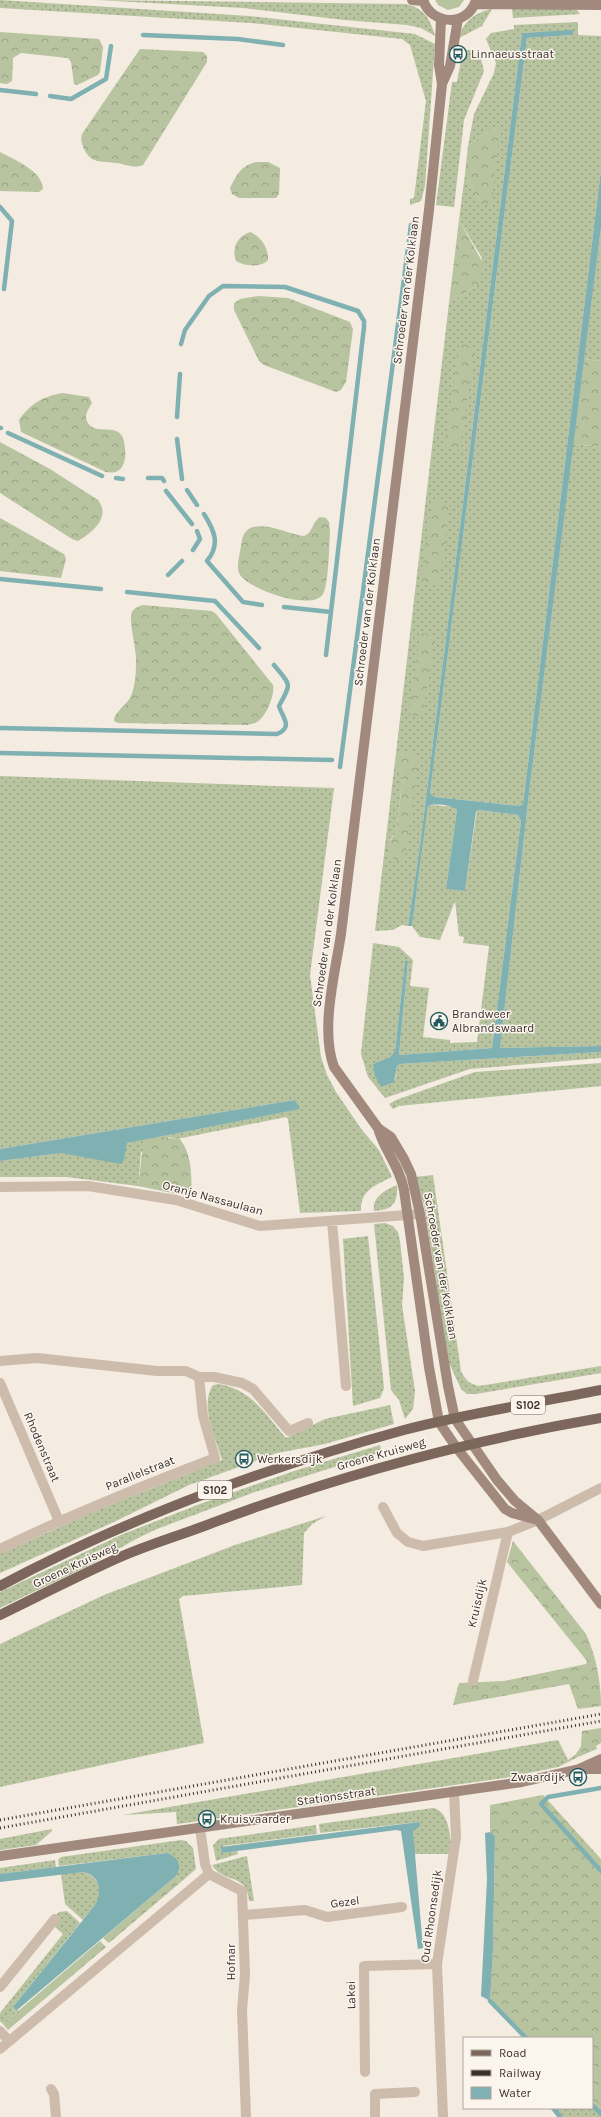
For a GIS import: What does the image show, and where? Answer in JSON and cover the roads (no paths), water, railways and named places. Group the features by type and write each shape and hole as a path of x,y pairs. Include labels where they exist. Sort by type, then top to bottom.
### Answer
{"main road":[{"name":"Groene Kruisweg","path":"0,1586 29,1570 173,1506 251,1477 404,1430 601,1390"},
{"name":"Groene Kruisweg","path":"0,1616 119,1558 268,1502 383,1466 456,1447 601,1418"}],"street":[{"path":"412,0 424,1 430,12 441,19 458,19 468,13 475,2 601,5"},
{"name":"Schroeder van der Kolklaan","path":"439,1422 404,1190 398,1169 382,1140 378,1128 334,1067 329,1055 327,1031 341,934 429,210 442,84 439,65 441,19"},
{"name":"Schroeder van der Kolklaan","path":"442,84 450,66 458,19"},
{"name":"Schroeder van der Kolklaan","path":"378,1128 391,1137 404,1159 414,1186 455,1419"},
{"name":"Oranje Nassaulaan","path":"0,1187 88,1186 176,1200 260,1226 420,1214"},
{"path":"332,1221 346,1386"},
{"path":"0,1362 37,1358 157,1371 186,1371 199,1377 242,1383 253,1389 289,1431 308,1423"},
{"name":"Parallelstraat","path":"0,1549 59,1521 137,1488 215,1458 202,1416 199,1377"},
{"name":"Rhodenstraat","path":"0,1384 59,1521"},
{"path":"455,1419 501,1485 515,1501 538,1520 601,1604"},
{"path":"439,1422 456,1447 505,1509 512,1513 538,1520"},
{"path":"383,1507 397,1532 408,1542 423,1546 510,1531 538,1520 601,1488"},
{"name":"Kruisdijk","path":"473,1681 510,1531"},
{"name":"Stationsstraat","path":"0,1856 522,1782 579,1769 601,1759"},
{"name":"Stationsstraat","path":"579,1769 601,1769"},
{"name":"Oud Rhoonsedijk","path":"443,2117 437,1964 456,1837 454,1791"},
{"path":"0,2049 209,1874 205,1864 200,1828"},
{"name":"Hofnar","path":"209,1874 242,1891 245,1975 242,2010 246,2117"},
{"name":"Gezel","path":"244,1915 306,1910 327,1917 402,1908"},
{"path":"0,1987 55,1919"},
{"name":"Lakei","path":"365,2072 364,1966 437,1964"},
{"path":"0,2031 9,2041"},
{"path":"50,2089 54,2094 56,2117"},
{"path":"375,2117 375,2094 415,2092"}],"water":[{"path":"573,30 573,35 527,38 430,793 435,797 519,806 523,804 601,170 601,228 530,785 500,1048 601,1046 601,1052 400,1064 397,1066 394,1082 381,1087 375,1076 373,1064 390,1057 395,1051 405,961 408,961 399,1055 492,1048 521,821 518,815 478,810 476,812 465,891 446,889 457,810 443,805 428,806 412,926 408,926 420,846 522,33"},
{"path":"295,1100 300,1109 127,1143 124,1160 121,1164 61,1153 0,1161 0,1149"},
{"path":"419,1822 420,1826 413,1831 423,1948 418,1949 401,1831 396,1830 222,1853 221,1847"},
{"path":"490,1832 495,1836 493,1950 490,2001 481,1996 487,1880 485,1833"},
{"path":"167,1853 177,1859 179,1869 176,1876 16,2011 13,2007 95,1905 99,1895 99,1890 96,1880 89,1874 83,1872 0,1882 0,1874"}],"waterway":[{"path":"143,35 238,39 283,45"},
{"path":"50,96 71,99 106,79 111,46"},
{"path":"0,90 36,94"},
{"path":"0,207 12,221 4,289"},
{"path":"340,767 411,225"},
{"path":"181,344 185,330 209,296 223,286 285,287 358,311 364,321 326,655"},
{"path":"177,417 180,374"},
{"path":"8,433 102,476"},
{"path":"177,439 182,479"},
{"path":"116,478 123,479"},
{"path":"148,478 162,478 164,481"},
{"path":"187,490 197,505"},
{"path":"166,491 192,524"},
{"path":"204,514 213,531 215,543 214,549 207,561 243,602 262,605"},
{"path":"193,550 200,539 197,531"},
{"path":"168,575 182,561"},
{"path":"0,579 101,589"},
{"path":"127,592 215,601 259,648"},
{"path":"284,607 331,612"},
{"path":"0,728 277,734 282,731 286,725 279,706 288,688 288,684 274,665"},
{"path":"0,753 332,760"},
{"path":"601,1788 548,1797 541,1804 601,1871"},
{"path":"490,2001 525,2037"},
{"path":"593,2106 601,2114"},
{"path":"554,2109 560,2117"}],"railway":[{"path":"0,1820 601,1714"},
{"path":"0,1828 601,1721"}],"place":[{"name":"Linnaeusstraat","path":"458,54"},
{"name":"Brandweer Albrandswaard","path":"439,1021"},
{"name":"Werkersdijk","path":"244,1459"},
{"name":"Zwaardijk","path":"578,1777"},
{"name":"Kruisvaarder","path":"207,1819"}]}
